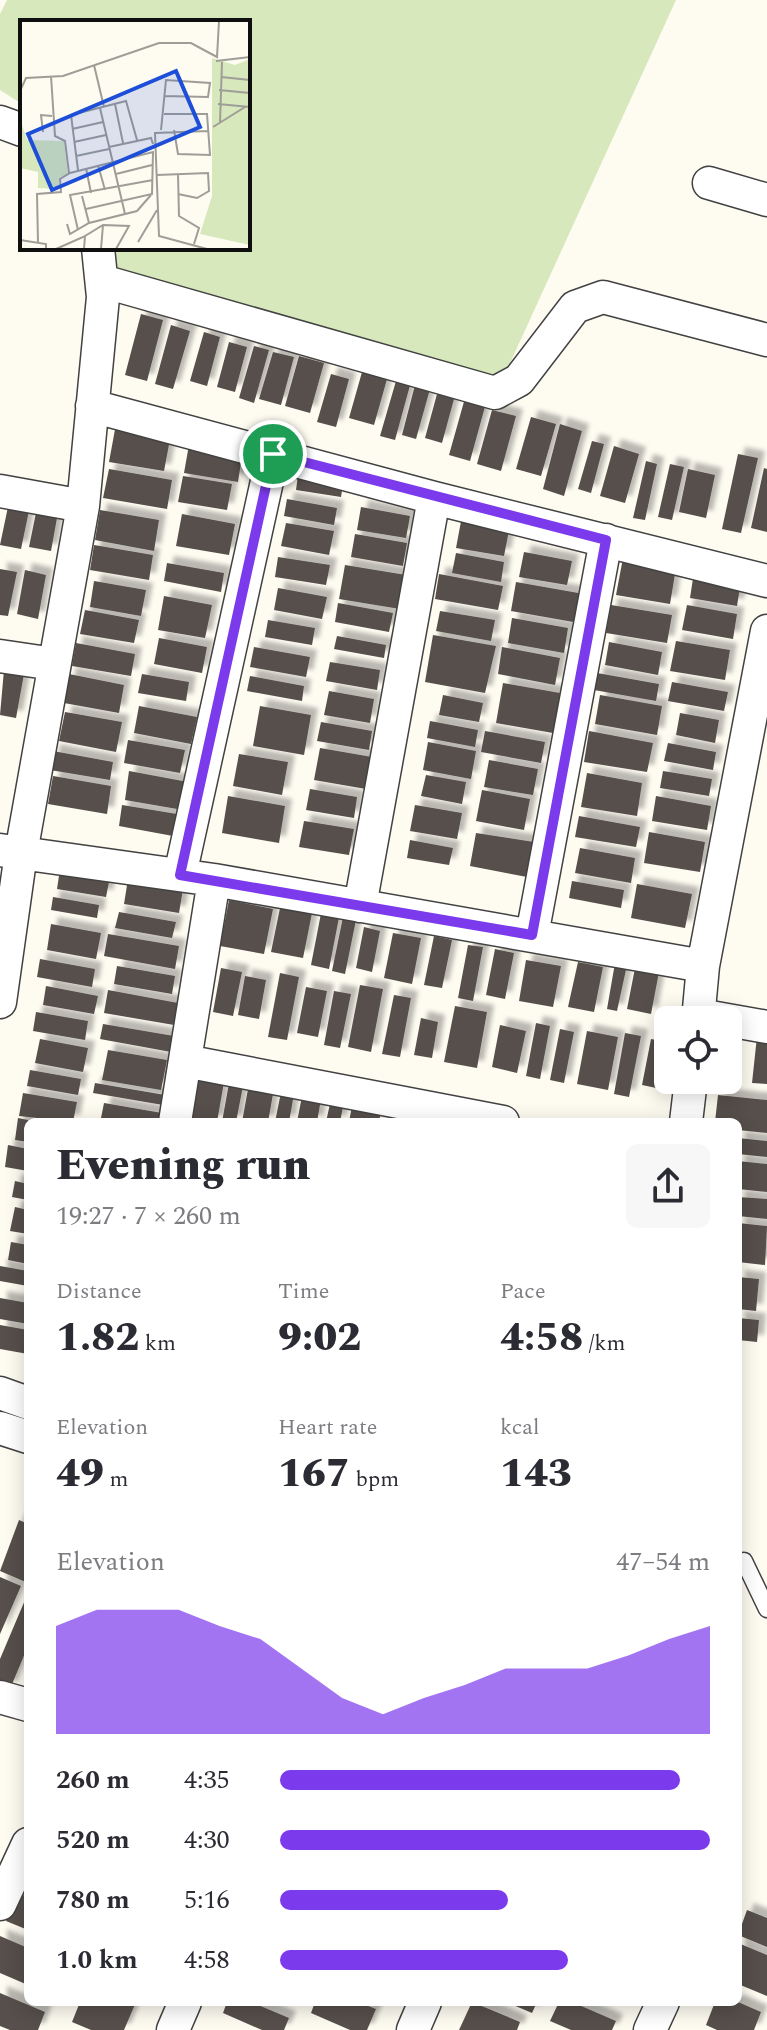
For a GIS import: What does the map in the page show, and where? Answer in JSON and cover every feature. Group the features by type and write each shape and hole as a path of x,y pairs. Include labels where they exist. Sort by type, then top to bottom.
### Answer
{"street":[{"path":"0,122 20,129"},
{"path":"709,183 767,200"},
{"path":"0,1002 10,852 54,664 83,506 102,281 98,250"},
{"path":"102,281 495,393 519,380 575,307 603,297 767,340"},
{"path":"92,406 434,498 767,581"},
{"path":"180,875 273,454"},
{"path":"0,491 83,506"},
{"path":"360,906 434,498"},
{"path":"532,935 606,540"},
{"path":"699,1006 703,966 767,631"},
{"path":"0,656 54,664"},
{"path":"10,852 214,880 703,966"},
{"path":"176,1118 214,880"},
{"path":"742,1023 767,1027"},
{"path":"185,1061 482,1118"},
{"path":"686,1118 689,1094"},
{"path":"0,1393 24,1402"},
{"path":"0,1428 24,1436"},
{"path":"0,1697 24,1704"},
{"path":"0,1904 24,1853"},
{"path":"173,2030 183,2006"},
{"path":"413,2030 423,2006"},
{"path":"650,2030 661,2006"}],"lane":[{"path":"744,1561 767,1609"}],"green space":[{"path":"7,0 676,0 500,385 93,265 95,250 250,250 250,20 20,20 20,103 0,90 0,14"}],"building":[{"path":"141,314 163,320 147,381 125,375"},
{"path":"171,325 190,331 173,389 155,384"},
{"path":"204,332 220,337 207,386 190,381"},
{"path":"229,342 247,347 235,392 217,387"},
{"path":"254,346 269,350 254,403 239,398"},
{"path":"273,352 294,357 281,405 259,399"},
{"path":"299,356 324,363 310,413 285,406"},
{"path":"364,365 389,372 374,425 349,418"},
{"path":"331,374 349,379 336,427 317,422"},
{"path":"398,374 412,378 395,440 380,436"},
{"path":"415,385 430,389 416,439 402,435"},
{"path":"437,394 454,399 442,443 425,438"},
{"path":"465,398 486,403 470,461 449,455"},
{"path":"492,410 516,416 501,471 477,464"},
{"path":"531,417 556,424 541,476 516,469"},
{"path":"116,424 171,434 164,471 109,462"},
{"path":"560,424 582,431 564,496 543,489"},
{"path":"190,439 243,449 238,482 184,473"},
{"path":"592,441 604,444 591,493 578,489"},
{"path":"614,446 639,454 625,503 600,496"},
{"path":"738,454 758,458 741,533 722,529"},
{"path":"646,461 657,464 645,520 633,518"},
{"path":"670,464 684,467 672,520 658,517"},
{"path":"299,468 344,477 341,497 296,490"},
{"path":"764,468 767,469 767,532 751,528"},
{"path":"109,469 172,480 167,509 103,498"},
{"path":"688,469 715,475 706,518 679,512"},
{"path":"183,476 232,484 227,510 178,502"},
{"path":"287,499 337,508 334,525 284,516"},
{"path":"9,502 30,506 21,549 0,545"},
{"path":"38,503 59,507 51,551 29,547"},
{"path":"361,507 410,516 406,538 357,530"},
{"path":"100,510 159,520 154,551 95,540"},
{"path":"182,514 235,524 229,555 176,546"},
{"path":"462,516 510,525 504,556 456,548"},
{"path":"286,523 334,531 329,555 281,546"},
{"path":"355,534 407,543 403,566 351,557"},
{"path":"94,545 153,555 149,580 90,570"},
{"path":"524,552 572,561 567,585 519,577"},
{"path":"456,553 504,562 501,582 452,573"},
{"path":"278,557 330,565 326,585 275,577"},
{"path":"623,558 676,568 670,604 616,595"},
{"path":"167,563 224,573 221,592 164,581"},
{"path":"345,565 406,575 400,609 339,599"},
{"path":"0,569 17,572 8,616 0,615"},
{"path":"25,570 46,575 38,619 17,614"},
{"path":"694,572 741,581 737,606 690,598"},
{"path":"439,574 503,586 498,610 435,599"},
{"path":"94,581 146,590 141,616 90,607"},
{"path":"516,582 584,594 579,623 511,611"},
{"path":"278,588 327,597 322,619 274,610"},
{"path":"164,596 212,605 205,638 158,630"},
{"path":"338,603 393,613 389,632 335,622"},
{"path":"611,605 672,615 667,643 606,633"},
{"path":"687,605 737,614 733,639 682,630"},
{"path":"85,610 139,620 134,643 80,634"},
{"path":"440,611 495,620 491,641 436,631"},
{"path":"512,618 568,628 564,653 508,643"},
{"path":"268,620 315,628 312,645 265,637"},
{"path":"433,635 496,646 485,693 425,682"},
{"path":"337,636 386,645 384,658 334,649"},
{"path":"159,638 207,647 202,673 154,664"},
{"path":"676,641 730,650 725,680 670,671"},
{"path":"609,642 662,652 658,675 605,665"},
{"path":"76,643 135,654 131,676 72,666"},
{"path":"254,647 310,657 306,677 250,667"},
{"path":"502,647 560,658 555,685 498,674"},
{"path":"330,662 380,670 377,690 326,681"},
{"path":"4,670 24,674 16,718 0,715"},
{"path":"597,673 659,684 656,701 594,690"},
{"path":"69,674 124,685 119,713 64,703"},
{"path":"142,674 189,682 186,701 138,693"},
{"path":"250,676 304,686 302,701 247,691"},
{"path":"672,682 728,692 724,711 668,701"},
{"path":"503,683 560,693 553,733 496,723"},
{"path":"329,691 374,699 370,723 324,715"},
{"path":"443,695 483,703 479,722 439,715"},
{"path":"600,695 662,706 657,735 595,724"},
{"path":"139,706 197,717 191,744 134,733"},
{"path":"260,706 311,715 304,755 253,746"},
{"path":"65,712 122,722 116,752 59,741"},
{"path":"680,713 719,720 715,743 676,735"},
{"path":"430,721 478,730 475,747 427,738"},
{"path":"321,722 372,731 369,750 317,741"},
{"path":"485,731 545,742 541,763 481,752"},
{"path":"589,731 653,743 647,772 584,762"},
{"path":"128,740 185,750 180,773 124,763"},
{"path":"428,742 476,751 471,779 423,770"},
{"path":"668,743 716,752 713,770 664,761"},
{"path":"320,748 372,757 366,789 314,780"},
{"path":"53,751 113,762 110,780 50,770"},
{"path":"239,754 288,762 282,795 233,786"},
{"path":"489,760 538,769 533,795 484,787"},
{"path":"129,771 188,782 183,810 125,800"},
{"path":"663,771 712,779 709,796 660,788"},
{"path":"587,773 642,783 637,816 581,807"},
{"path":"426,775 466,782 462,804 421,796"},
{"path":"53,776 111,786 107,814 48,804"},
{"path":"310,789 357,797 354,818 306,810"},
{"path":"482,790 530,799 524,830 476,821"},
{"path":"228,796 285,806 279,843 222,833"},
{"path":"656,796 711,806 707,830 652,821"},
{"path":"122,805 177,814 173,836 119,826"},
{"path":"415,805 462,813 457,839 410,831"},
{"path":"579,816 640,827 636,847 575,837"},
{"path":"304,821 354,829 349,855 299,847"},
{"path":"649,832 705,842 700,872 644,863"},
{"path":"476,833 534,842 527,877 470,866"},
{"path":"410,840 453,848 449,865 407,858"},
{"path":"580,848 635,858 631,883 575,873"},
{"path":"60,869 110,877 106,897 57,889"},
{"path":"128,879 183,889 179,913 124,904"},
{"path":"572,881 624,890 621,908 569,898"},
{"path":"637,884 692,894 685,928 631,918"},
{"path":"53,897 99,905 97,918 51,910"},
{"path":"229,900 273,909 264,954 220,946"},
{"path":"323,903 341,907 329,969 311,965"},
{"path":"280,908 312,913 303,958 271,952"},
{"path":"119,912 176,922 172,938 115,928"},
{"path":"343,917 356,920 345,974 332,971"},
{"path":"51,924 101,933 96,959 47,950"},
{"path":"364,927 380,931 372,972 356,968"},
{"path":"393,933 421,938 412,984 384,978"},
{"path":"108,934 179,946 175,969 104,956"},
{"path":"434,936 452,940 442,988 424,985"},
{"path":"468,945 483,947 473,1001 458,998"},
{"path":"495,949 514,953 505,999 486,995"},
{"path":"40,959 95,969 92,987 37,977"},
{"path":"526,960 561,966 553,1007 519,1001"},
{"path":"578,962 603,967 594,1012 568,1007"},
{"path":"615,963 627,965 617,1011 607,1009"},
{"path":"117,966 175,976 172,994 114,984"},
{"path":"221,968 242,972 233,1016 213,1012"},
{"path":"635,968 659,972 651,1014 627,1009"},
{"path":"280,973 299,977 287,1040 268,1037"},
{"path":"245,976 266,980 259,1019 238,1015"},
{"path":"360,985 383,989 371,1052 348,1047"},
{"path":"46,986 98,996 94,1014 43,1005"},
{"path":"306,987 327,991 318,1037 297,1033"},
{"path":"108,990 178,1003 174,1025 104,1013"},
{"path":"334,991 351,994 340,1048 324,1045"},
{"path":"394,995 411,998 400,1057 382,1054"},
{"path":"455,1006 487,1012 477,1068 444,1062"},
{"path":"36,1012 88,1021 85,1040 33,1031"},
{"path":"421,1018 438,1022 432,1058 414,1055"},
{"path":"536,1023 550,1026 540,1079 526,1076"},
{"path":"103,1024 174,1036 171,1052 100,1039"},
{"path":"500,1025 526,1031 517,1073 492,1067"},
{"path":"758,1027 767,1028 767,1084 752,1083"},
{"path":"560,1029 574,1032 564,1083 550,1080"},
{"path":"587,1031 618,1037 608,1090 577,1084"},
{"path":"625,1033 641,1036 629,1097 614,1094"},
{"path":"40,1039 88,1048 83,1072 35,1063"},
{"path":"651,1039 654,1040 654,1088 642,1085"},
{"path":"108,1050 167,1060 161,1090 102,1080"},
{"path":"30,1070 81,1079 78,1095 27,1086"},
{"path":"193,1076 224,1082 218,1118 185,1118"},
{"path":"95,1083 165,1095 163,1105 93,1093"},
{"path":"229,1083 243,1086 237,1118 223,1118"},
{"path":"248,1089 273,1094 269,1118 243,1118"},
{"path":"281,1092 294,1094 290,1118 276,1118"},
{"path":"23,1093 77,1102 74,1118 19,1116"},
{"path":"718,1095 767,1100 767,1133 742,1130 742,1118 715,1118"},
{"path":"302,1096 321,1099 318,1118 298,1118"},
{"path":"331,1099 344,1102 341,1118 327,1118"},
{"path":"104,1103 162,1113 161,1118 101,1118"},
{"path":"352,1106 381,1111 380,1118 350,1118"},
{"path":"18,1118 24,1119 24,1141 15,1140"},
{"path":"742,1138 767,1141 767,1157 742,1154"},
{"path":"8,1145 24,1148 24,1170 5,1167"},
{"path":"742,1161 767,1164 767,1192 742,1189"},
{"path":"15,1181 24,1183 24,1199 12,1197"},
{"path":"742,1197 767,1199 767,1219 742,1216"},
{"path":"15,1207 24,1209 24,1233 10,1231"},
{"path":"742,1223 767,1226 765,1265 742,1262"},
{"path":"11,1242 24,1244 24,1263 8,1260"},
{"path":"0,1266 24,1270 24,1285 0,1281"},
{"path":"742,1277 759,1279 756,1311 742,1309"},
{"path":"0,1298 24,1302 24,1323 0,1319"},
{"path":"742,1318 759,1320 757,1342 742,1340"},
{"path":"0,1325 24,1329 24,1353 0,1349"},
{"path":"19,1520 24,1522 24,1581 0,1571"},
{"path":"0,1577 21,1586 0,1634"},
{"path":"24,1602 24,1656 10,1689 0,1685 0,1659"},
{"path":"18,1893 24,1895 24,1928 6,1921"},
{"path":"747,1910 767,1918 767,1947 742,1937"},
{"path":"0,1936 24,1946 24,1983 0,1973"},
{"path":"742,1945 767,1955 767,1996 742,1986"},
{"path":"0,1993 24,2003 24,2006 45,2012 38,2030 10,2030 0,2026"},
{"path":"742,2004 761,2012 754,2030 717,2030 706,2025 713,2006"},
{"path":"78,2006 134,2006 124,2030 91,2030 72,2022"},
{"path":"226,2006 260,2006 289,2018 284,2030 262,2030 223,2013"},
{"path":"314,2006 368,2006 376,2009 367,2030 350,2030 311,2013"},
{"path":"470,2006 482,2006 520,2022 517,2030 459,2030"},
{"path":"515,2006 535,2006 532,2013"},
{"path":"557,2006 581,2006 616,2021 612,2030 571,2030 550,2021"}],"route":[{"path":"273,454 606,540 532,935 180,875 273,454"}]}
